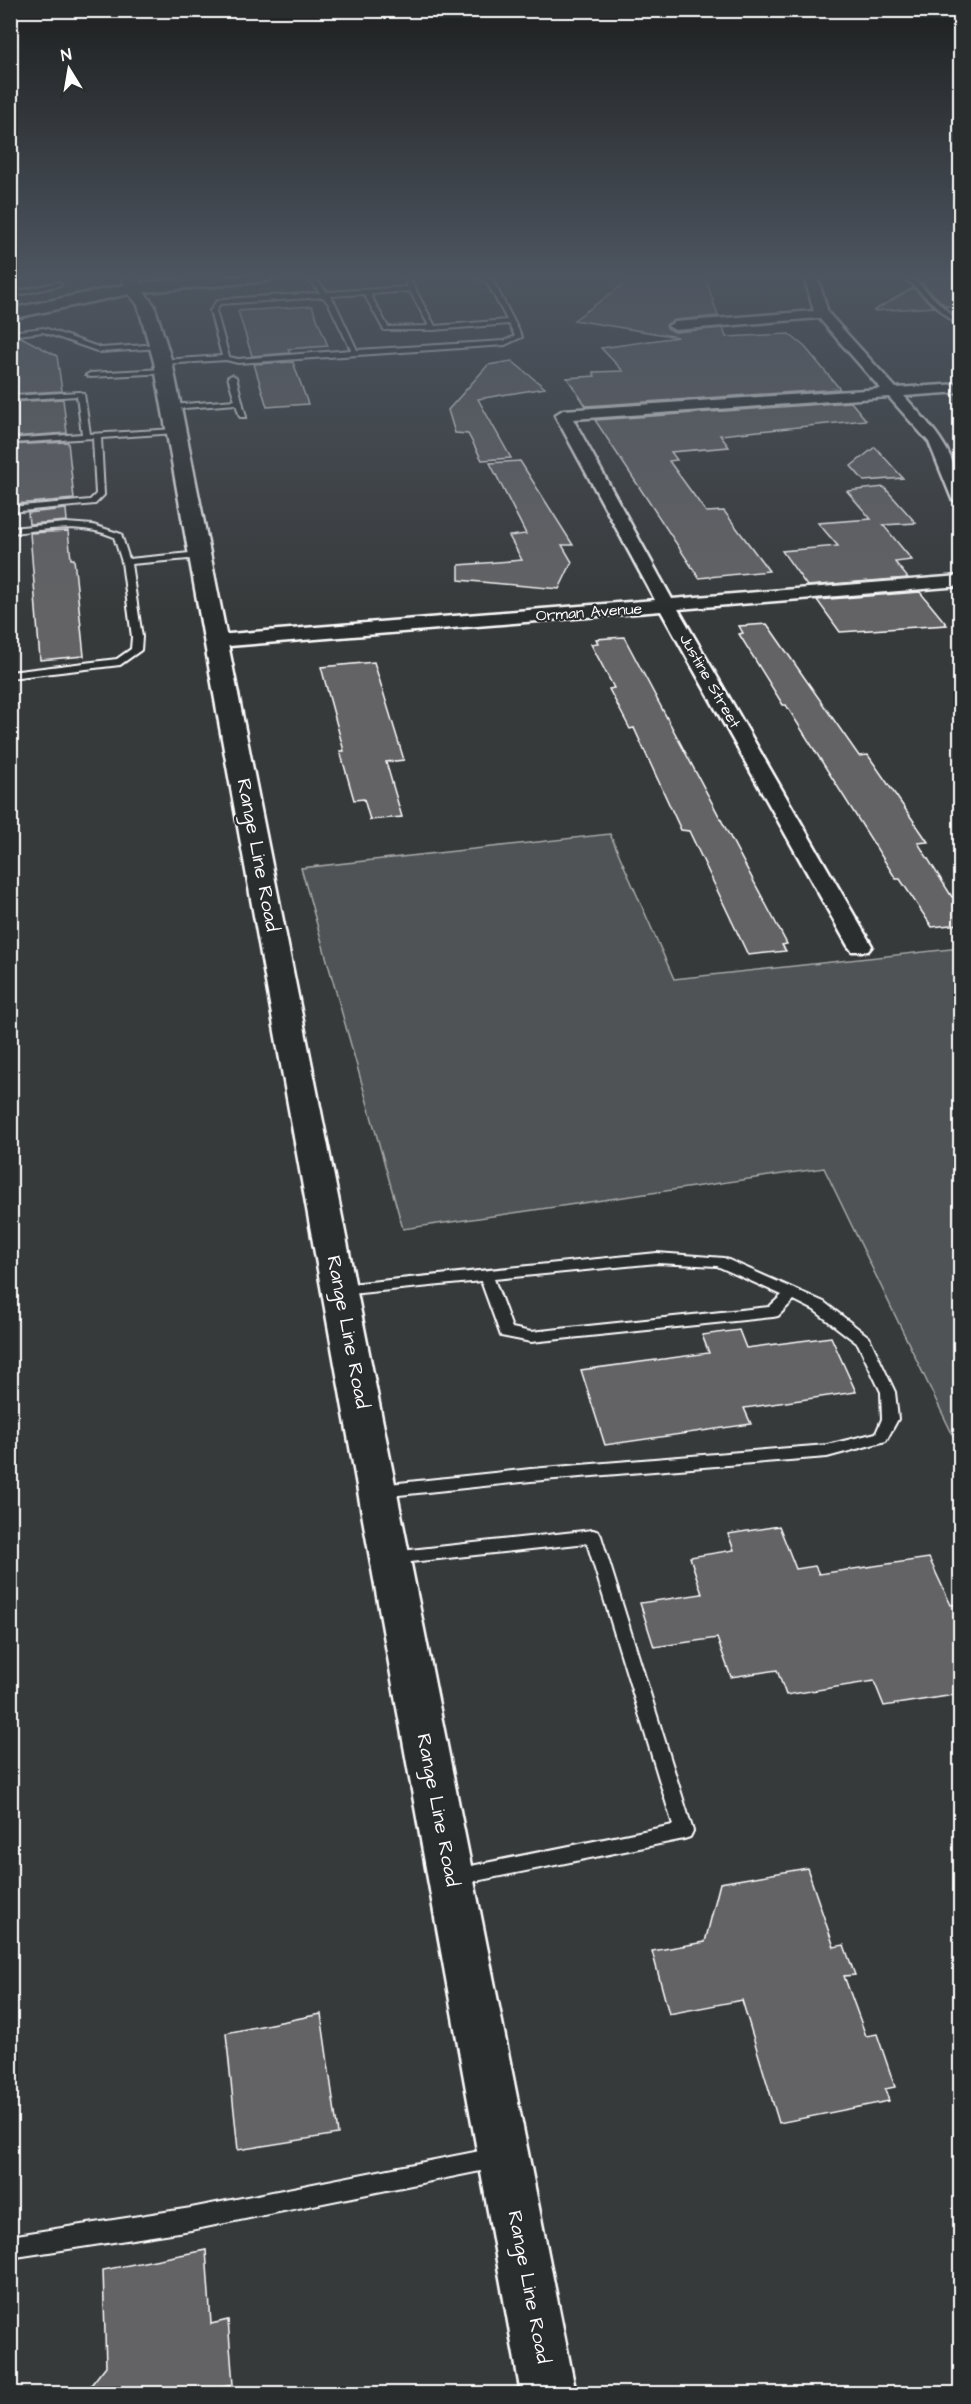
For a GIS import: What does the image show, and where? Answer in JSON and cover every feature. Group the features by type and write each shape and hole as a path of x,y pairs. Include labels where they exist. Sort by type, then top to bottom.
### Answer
{"main road":[{"name":"Range Line Road","path":"168,388 549,2394"}],"street":[{"path":"890,388 936,441 960,499"},
{"path":"894,392 957,388"},
{"name":"Justine Street","path":"860,946 563,415 894,392"},
{"name":"Orman Avenue","path":"217,641 960,581"}],"lane":[{"path":"235,388 243,415"},
{"path":"10,398 80,394 86,436"},
{"path":"10,441 97,436 239,402"},
{"path":"10,510 92,502 100,495 97,436"},
{"path":"10,531 78,526 106,528 118,536 126,562 136,637 136,650 120,663 10,675"},
{"path":"126,562 200,555"},
{"path":"340,1290 657,1258 719,1261 819,1306 864,1341 888,1392 890,1419 881,1437 827,1451 543,1474 378,1491"},
{"path":"486,1276 506,1332 531,1337 773,1312 792,1294"},
{"path":"391,1558 593,1536 684,1831 451,1878"},
{"path":"10,2247 191,2219 504,2157"}],"shaded area":[{"path":"610,834 674,979 960,948 960,1450 824,1168 403,1229 301,868"}],"building":[{"path":"10,388 62,388 62,391 10,394"},
{"path":"261,388 302,388 308,404 267,407"},
{"path":"467,388 544,388 478,399 511,458 482,460 468,434 455,433 448,410"},
{"path":"574,388 840,389 586,406"},
{"path":"63,399 67,433 10,437 10,402"},
{"path":"851,402 866,420 720,435 729,447 671,452 677,460 669,461 706,512 724,511 769,571 699,578 595,420"},
{"path":"68,442 74,499 15,504 10,445"},
{"path":"875,447 903,478 864,481 851,466"},
{"path":"520,461 573,545 562,545 572,562 559,589 459,580 459,565 522,560 509,536 526,534 490,463"},
{"path":"884,487 916,523 883,525 912,560 895,562 908,578 807,586 782,551 838,546 818,523 871,519 847,491"},
{"path":"66,509 67,521 29,524 28,513"},
{"path":"68,531 71,559 74,559 84,656 40,660 30,533"},
{"path":"920,592 947,625 840,632 817,600"},
{"path":"767,624 859,756 868,755 928,842 918,843 952,897 960,896 960,924 932,927 900,879 896,879 786,705 783,705 739,634 743,633 739,626"},
{"path":"624,637 787,944 782,945 786,951 748,955 689,831 681,830 634,728 630,729 609,689 614,688 591,644 598,643 596,639"},
{"path":"374,662 404,760 386,762 402,817 370,820 364,799 354,800 340,751 344,751 321,667"},
{"path":"739,1330 746,1348 831,1337 856,1392 744,1408 751,1424 605,1445 581,1370 709,1353 702,1335"},
{"path":"779,1526 796,1569 815,1566 819,1574 929,1558 951,1605 960,1604 960,1694 884,1706 874,1681 786,1695 777,1670 731,1677 717,1638 654,1647 640,1603 702,1594 690,1557 734,1550 728,1534"},
{"path":"807,1868 834,1947 844,1945 855,1975 844,1976 866,2036 877,2034 895,2087 885,2089 889,2101 779,2123 742,2000 669,2014 652,1951 705,1942 720,1883"},
{"path":"321,2014 338,2134 238,2150 226,2033"},
{"path":"206,2250 211,2324 228,2320 233,2385 188,2394 84,2394 106,2366 103,2270"}]}
